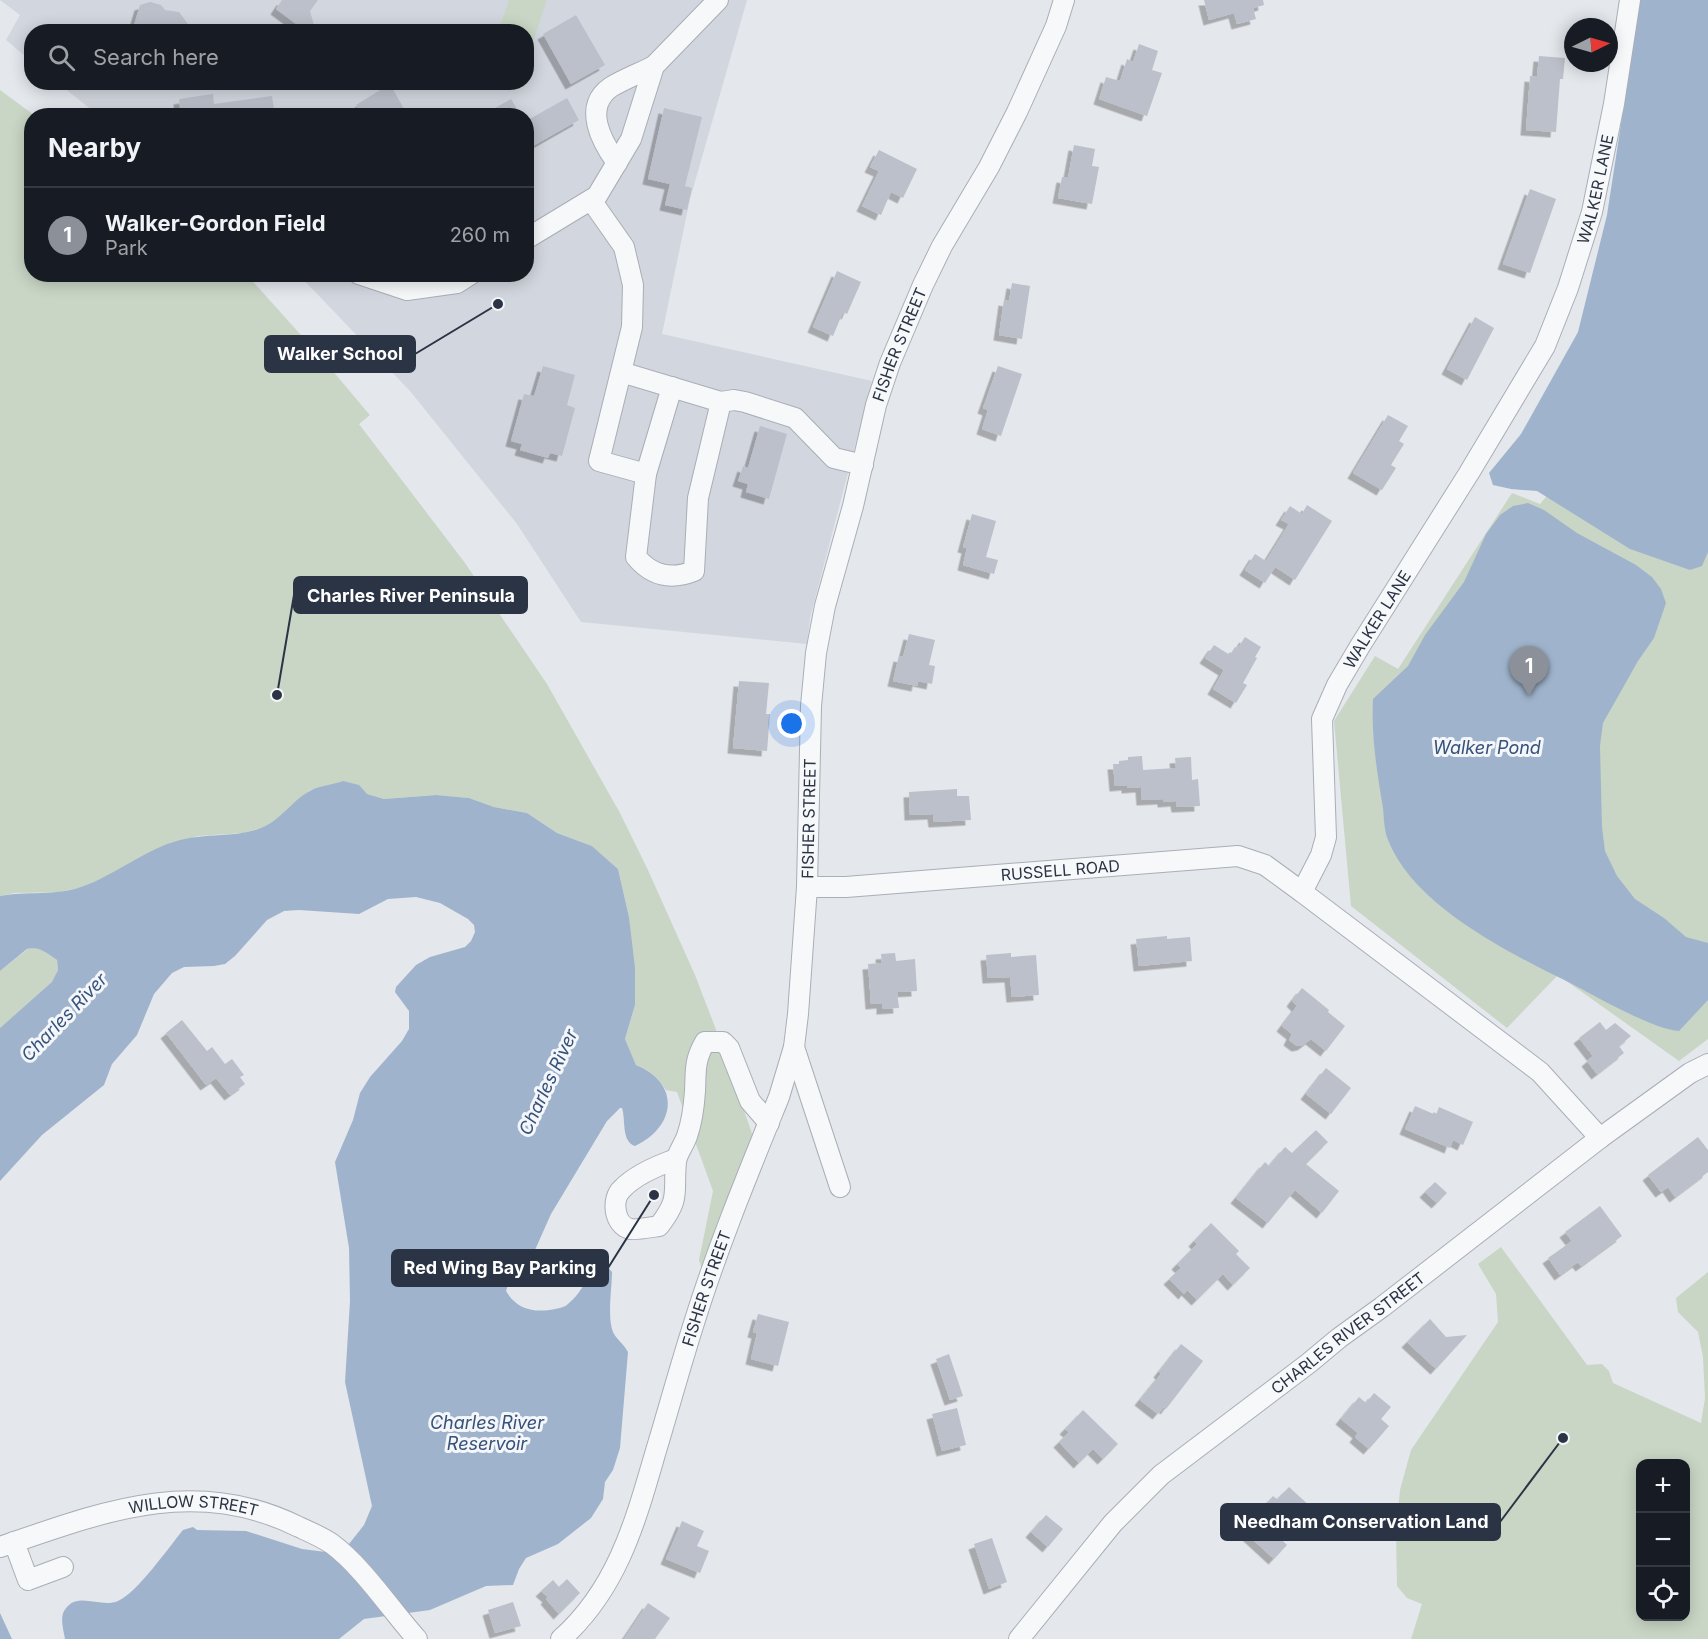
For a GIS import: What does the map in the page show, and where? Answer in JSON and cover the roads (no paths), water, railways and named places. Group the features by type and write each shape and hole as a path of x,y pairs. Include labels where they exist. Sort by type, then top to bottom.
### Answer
{"street":[{"path":"617,163 602,141 598,129 596,116 598,102 611,88 654,66 718,0"},
{"name":"FISHER STREET","path":"561,1639 580,1620 606,1585 630,1535 719,1248 782,1089 794,1047 807,887 807,796 813,679 825,606 882,384 918,295 942,246 989,167 1017,112 1056,26 1064,0"},
{"name":"WALKER LANE","path":"1302,892 1321,855 1326,837 1322,718 1337,685 1354,656 1545,346 1568,288 1592,212 1614,104 1630,0"},
{"path":"534,233 597,196 631,139 654,66"},
{"path":"591,200 624,247 633,285 632,327 599,461 646,474"},
{"path":"383,282 407,290 459,282"},
{"path":"621,372 722,402 734,400 745,402 795,418 834,458 863,465"},
{"path":"672,387 646,474 636,557 645,567 665,576 683,575 694,571 698,498 722,402"},
{"name":"RUSSELL ROAD","path":"807,887 846,887 1238,856 1265,865 1302,892"},
{"path":"1302,892 1540,1072 1600,1138"},
{"path":"676,1159 693,1115 694,1070 699,1052 705,1042 723,1042 729,1048 750,1101 769,1123"},
{"path":"794,1047 840,1186"},
{"name":"CHARLES RIVER STREET","path":"1019,1639 1113,1523 1161,1475 1600,1138 1690,1073 1708,1064"},
{"name":"WILLOW STREET","path":"7,1545 108,1512 154,1503 193,1500 220,1502 269,1512 332,1544 369,1582 413,1635"},
{"path":"7,1545 28,1580 63,1567"}],"water":[{"path":"1637,0 1708,0 1708,552 1702,566 1690,570 1630,549 1537,491 1493,485 1489,473 1521,434 1578,332 1607,215 1629,72"},
{"name":"Walker Pond","path":"1528,503 1544,510 1577,533 1636,565 1652,577 1661,589 1666,603 1654,638 1638,661 1603,723 1600,746 1602,827 1605,851 1617,876 1635,899 1664,918 1686,937 1708,943 1708,1000 1679,1031 1656,1025 1626,1012 1523,959 1468,926 1442,908 1420,887 1401,864 1388,840 1375,754 1373,699 1408,666 1425,635 1464,582 1486,534 1500,515 1513,506"},
{"name":"Charles River Reservoir","path":"343,781 359,785 367,794 384,799 436,795 469,798 494,807 527,813 557,833 592,846 618,869 629,917 635,968 635,1005 625,1039 636,1065 651,1073 661,1083 668,1105 665,1117 659,1128 649,1138 635,1146 626,1135 622,1108 607,1121 551,1214 535,1250 510,1279 506,1291 515,1302 527,1309 540,1311 555,1309 565,1306 576,1296 592,1268 608,1267 612,1272 611,1326 614,1335 628,1352 620,1448 613,1470 605,1482 603,1499 591,1518 558,1544 526,1558 513,1585 486,1586 430,1610 364,1619 339,1639 65,1639 62,1617 69,1605 80,1601 112,1603 126,1596 143,1580 183,1530 193,1527 197,1530 246,1531 302,1549 326,1552 349,1544 364,1525 372,1506 345,1382 350,1301 349,1248 335,1162 353,1120 360,1093 409,1029 409,1011 395,992 396,987 416,965 430,957 465,947 475,932 474,925 468,919 440,903 416,897 388,899 359,914 284,911 267,920 225,964 184,967 172,973 154,994 137,1035 112,1064 104,1085 42,1135 0,1181 0,1028 52,982 58,970 57,960 43,951 31,948 0,971 0,896 71,890 94,882 167,844 190,838 242,833 261,828 275,820 308,792"},
{"path":"0,1613 12,1639 0,1639"}],"place":[{"name":"Walker School","path":"498,304"},
{"name":"Charles River Peninsula","path":"277,695"},
{"name":"Walker-Gordon Field","path":"1529,696"},
{"name":"Red Wing Bay Parking","path":"654,1195"},
{"name":"Needham Conservation Land","path":"1563,1438"}],"water label":[{"name":"Charles River","path":"64,1017"},
{"name":"Charles River","path":"548,1082"}]}
